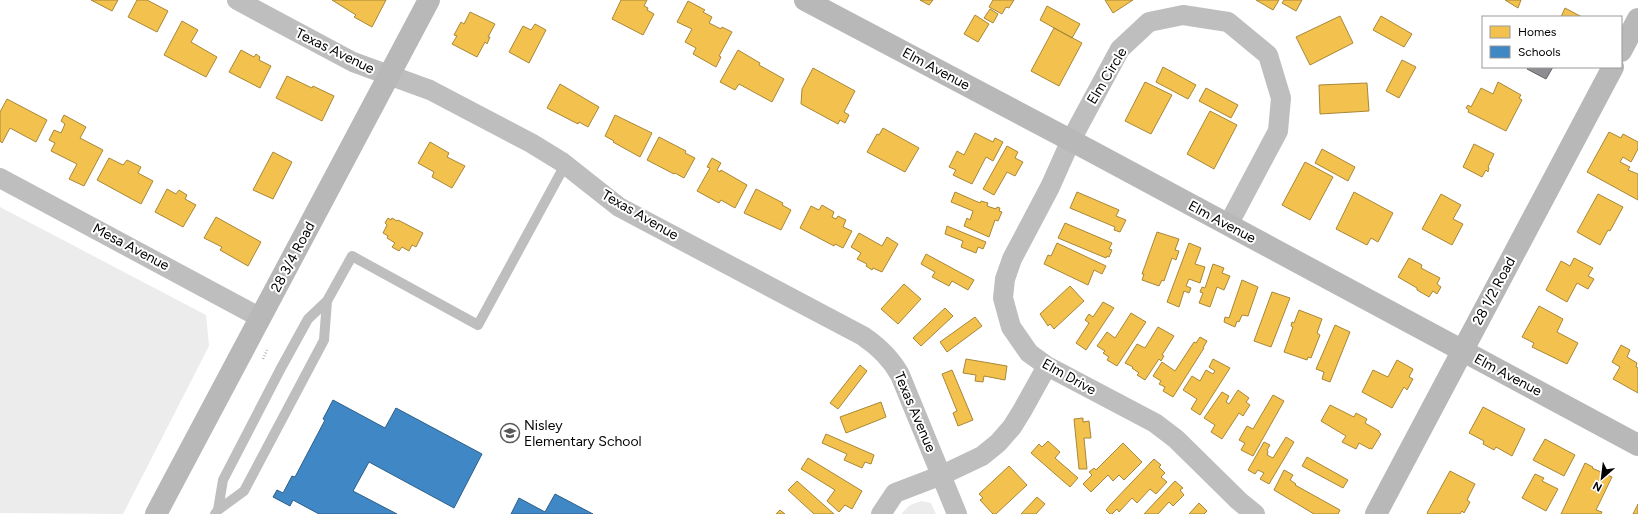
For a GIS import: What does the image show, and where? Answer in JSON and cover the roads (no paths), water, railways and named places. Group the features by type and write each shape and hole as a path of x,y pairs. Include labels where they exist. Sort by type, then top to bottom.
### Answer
{"street":[{"name":"Texas Avenue","path":"237,0 353,62 430,90 531,143 565,165 619,207 863,336 880,348 893,362 900,375 957,514"},
{"name":"28 3/4 Road","path":"158,513 429,0"},
{"name":"Elm Avenue","path":"806,0 1071,140 1638,445"},
{"name":"Elm Circle","path":"1071,140 1120,49 1149,22 1183,15 1228,22 1268,55 1281,98 1278,131 1228,225"},
{"path":"1622,49 1638,19"},
{"name":"28 1/2 Road","path":"1376,514 1611,68"},
{"name":"Elm Drive","path":"1071,140 1050,187 1012,259 1005,279 1003,298 1010,327 1029,353 1046,366 1155,423 1176,439 1239,501 1255,514"},
{"name":"Mesa Avenue","path":"0,178 261,318"},
{"path":"881,514 895,493 942,475 982,456 998,443 1012,427 1022,412 1046,366"}],"lane":[{"path":"217,512 223,480 281,368 308,319 327,301 352,256 478,325 565,165"},
{"path":"217,512 244,491 324,340 327,301"}],"place":[{"name":"Nisley Elementary School","path":"510,433"}]}
